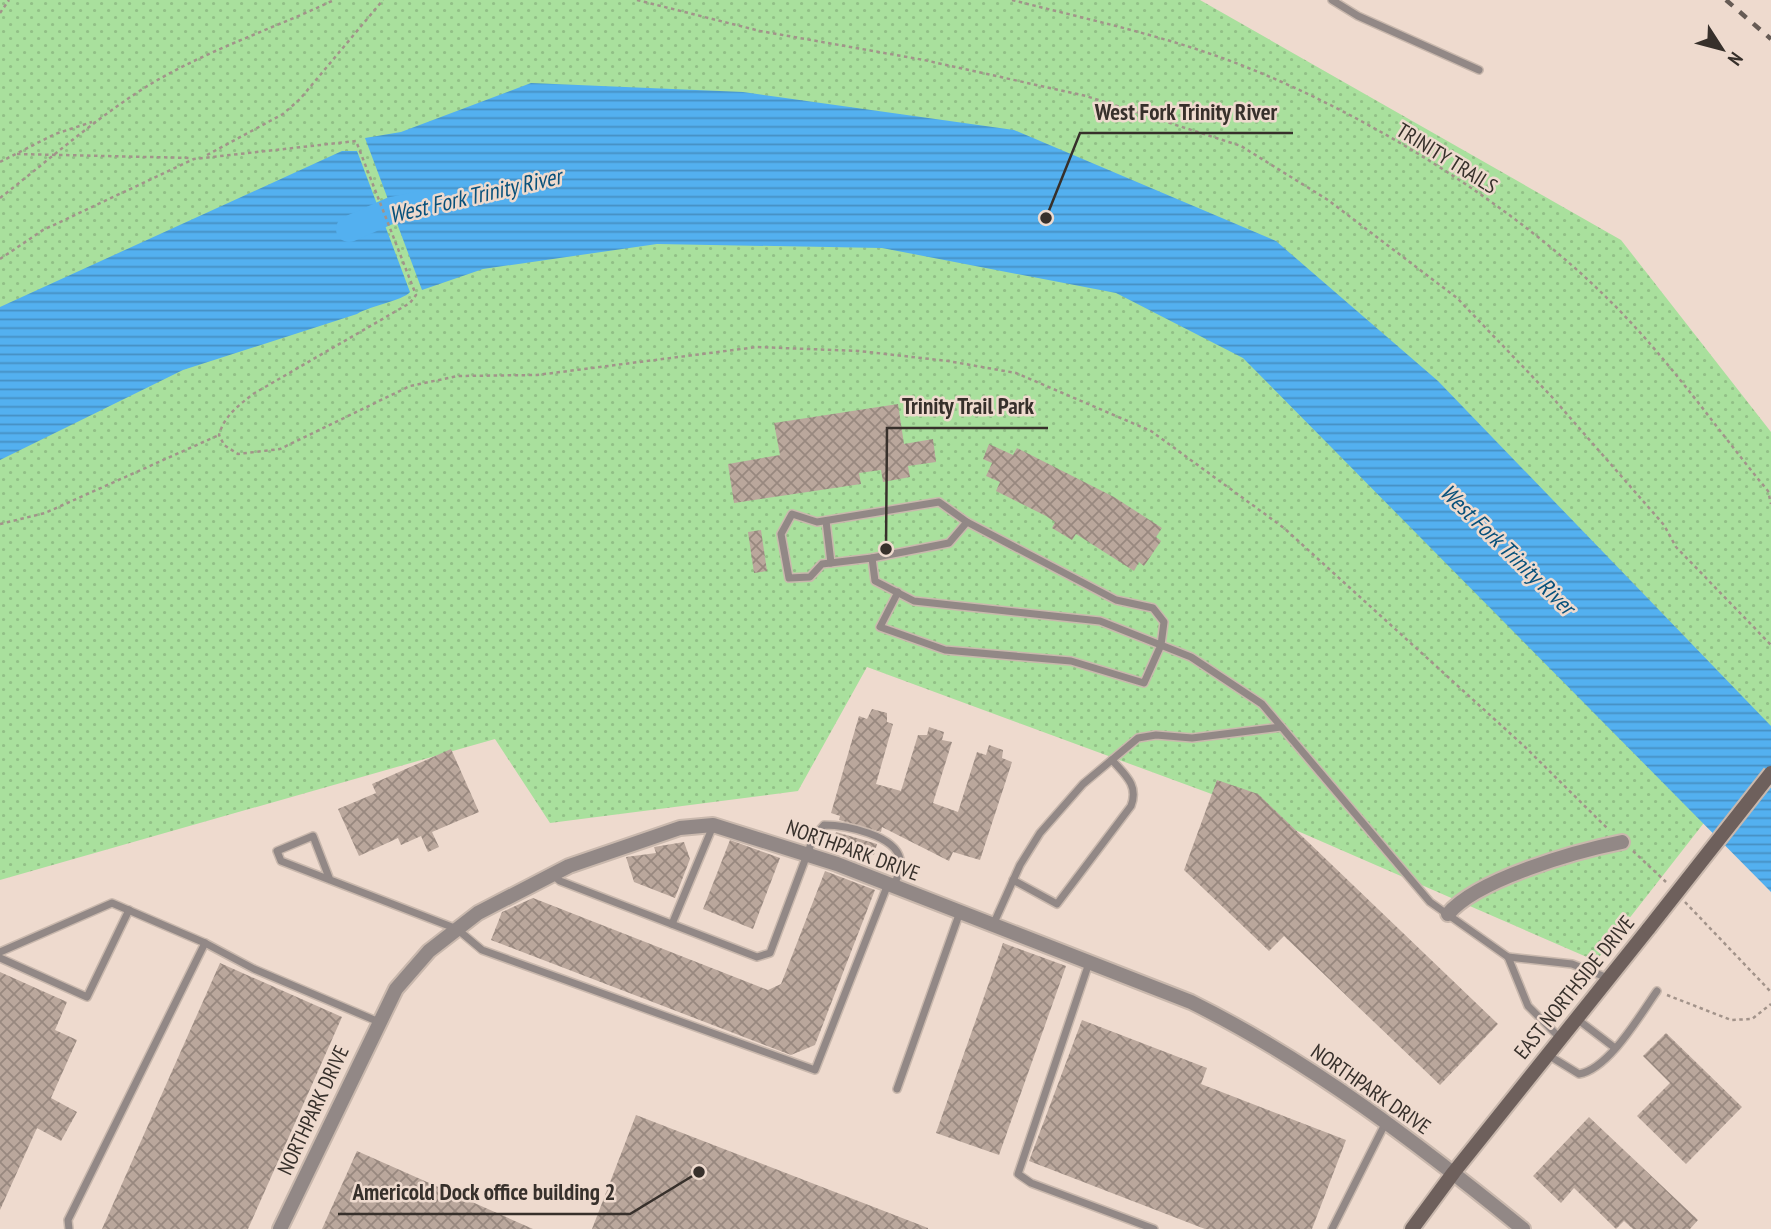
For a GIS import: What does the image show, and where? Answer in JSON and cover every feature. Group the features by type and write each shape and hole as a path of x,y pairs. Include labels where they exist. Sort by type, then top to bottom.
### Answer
{"street":[{"name":"EAST NORTHSIDE DRIVE","path":"1412,1229 1454,1172 1771,773"},
{"name":"NORTHPARK DRIVE","path":"280,1229 396,989 429,951 478,913 552,874 640,839 680,828 713,825 807,854 891,885 1191,1002 1240,1027 1385,1124 1454,1172 1523,1229"},
{"path":"1448,914 1464,898 1566,854 1622,842"}],"lane":[{"path":"1332,0 1358,16 1479,69"},
{"path":"898,592 880,627 946,650 1071,661 1144,683 1161,645 1164,622 1153,608 1116,600 967,522 939,502 817,522 792,514 781,534 789,578 810,577 822,564 872,558 949,542 967,522"},
{"path":"826,521 831,564"},
{"path":"872,558 875,580 914,601 1100,621 1191,657 1262,704 1421,892 1448,914 1507,957 1572,964 1608,978"},
{"path":"993,925 1013,880 1040,833 1083,784 1138,738 1156,735 1192,737 1281,727"},
{"path":"1013,880 1057,904 1131,806 1135,795 1132,783 1112,760"},
{"path":"672,924 713,825"},
{"path":"330,880 313,836 277,851 281,861 330,880 457,929 482,950 815,1070 900,867 900,856 893,848 871,834 841,825 824,825 814,836 770,953 757,957 560,881 552,874"},
{"path":"0,953 112,903 205,943 254,969 379,1021"},
{"path":"0,958 87,997 129,910"},
{"path":"897,1089 960,912"},
{"path":"69,1229 68,1220 205,943"},
{"path":"1507,957 1528,1006 1560,1038"},
{"path":"1089,962 1018,1174 1031,1183 1154,1229"},
{"path":"1548,1054 1578,1074 1588,1072 1615,1048 1657,991"},
{"path":"1576,1018 1615,1048"},
{"path":"1332,1229 1385,1124"}],"path":[{"path":"0,13 9,0"},
{"path":"0,198 95,121 150,85 199,58 334,0"},
{"path":"205,156 283,114 300,99 383,0"},
{"path":"637,0 760,31 924,61 1086,96 1241,146 1328,200 1457,298 1576,423 1664,525 1676,547 1771,645"},
{"name":"TRINITY TRAILS","path":"1012,0 1180,44 1246,67 1347,115 1474,191 1525,228 1608,298 1671,368 1770,492 1771,504"},
{"path":"0,162 55,134 95,121"},
{"path":"0,259 43,230 194,159 356,141 416,295"},
{"path":"17,154 185,156 194,159"},
{"path":"0,524 45,513 219,435"},
{"path":"1657,991 1731,1020 1752,1019 1771,1004"}],"green space":[{"path":"0,0 1200,0 1621,240 1771,432 1771,737 1596,961 1217,796 867,667 798,791 550,823 495,739 0,880"}],"water":[{"path":"531,83 743,92 1014,130 1276,241 1438,381 1771,726 1771,892 1243,358 1116,293 882,248 657,244 483,269 422,290 365,138 401,132"},
{"path":"342,151 357,151 410,292 357,314 183,370 0,460 0,307"}],"building":[{"path":"898,404 904,444 933,439 936,462 908,466 910,477 883,482 881,470 859,473 861,484 734,503 728,464 780,455 774,423"},
{"path":"989,444 1013,455 1017,448 1114,497 1162,528 1156,537 1161,541 1144,566 1139,562 1134,571 1076,534 1072,540 1052,528 1055,522 1046,516 996,491 1000,482 986,476 992,463 983,459"},
{"path":"761,530 767,571 754,573 748,532"},
{"path":"872,709 887,713 887,722 893,724 876,784 901,791 918,735 927,735 929,727 944,732 942,740 952,742 933,803 958,812 977,752 986,755 989,745 1003,750 1002,758 1012,762 980,860 953,852 949,861 882,827 881,832 839,820 840,816 831,813 859,716 867,719"},
{"path":"451,749 479,812 432,832 439,847 428,852 421,836 401,845 398,838 359,856 338,809 376,793 372,784"},
{"path":"1217,780 1258,794 1498,1024 1440,1085 1284,936 1269,951 1184,870"},
{"path":"836,832 877,844 874,855 833,844"},
{"path":"730,840 780,858 753,929 703,909"},
{"path":"684,842 690,859 675,898 634,882 626,857 656,853 654,847"},
{"path":"825,871 875,890 815,1045 791,1055 491,940 502,912 533,898 768,990 781,984"},
{"path":"1003,943 1066,966 999,1155 936,1133"},
{"path":"220,963 342,1017 248,1229 102,1229"},
{"path":"0,972 67,1002 55,1030 77,1040 51,1098 77,1112 61,1141 37,1128 0,1210"},
{"path":"1082,1020 1207,1068 1201,1084 1346,1140 1312,1229 1205,1229 1029,1161"},
{"path":"1666,1033 1742,1107 1686,1164 1637,1116 1670,1083 1643,1056"},
{"path":"636,1115 928,1228 928,1229 592,1229"},
{"path":"1589,1117 1698,1220 1690,1229 1633,1229 1624,1221 1616,1229 1574,1188 1561,1203 1533,1176"},
{"path":"357,1151 533,1229 322,1229"}],"waterway":[{"name":"West Fork Trinity River","path":"349,229 392,210 425,203"}],"railway":[{"path":"1726,0 1771,39"}],"place":[{"name":"West Fork Trinity River","path":"1046,218"},
{"name":"Trinity Trail Park","path":"886,549"},
{"name":"Americold Dock office building 2","path":"699,1172"}]}
